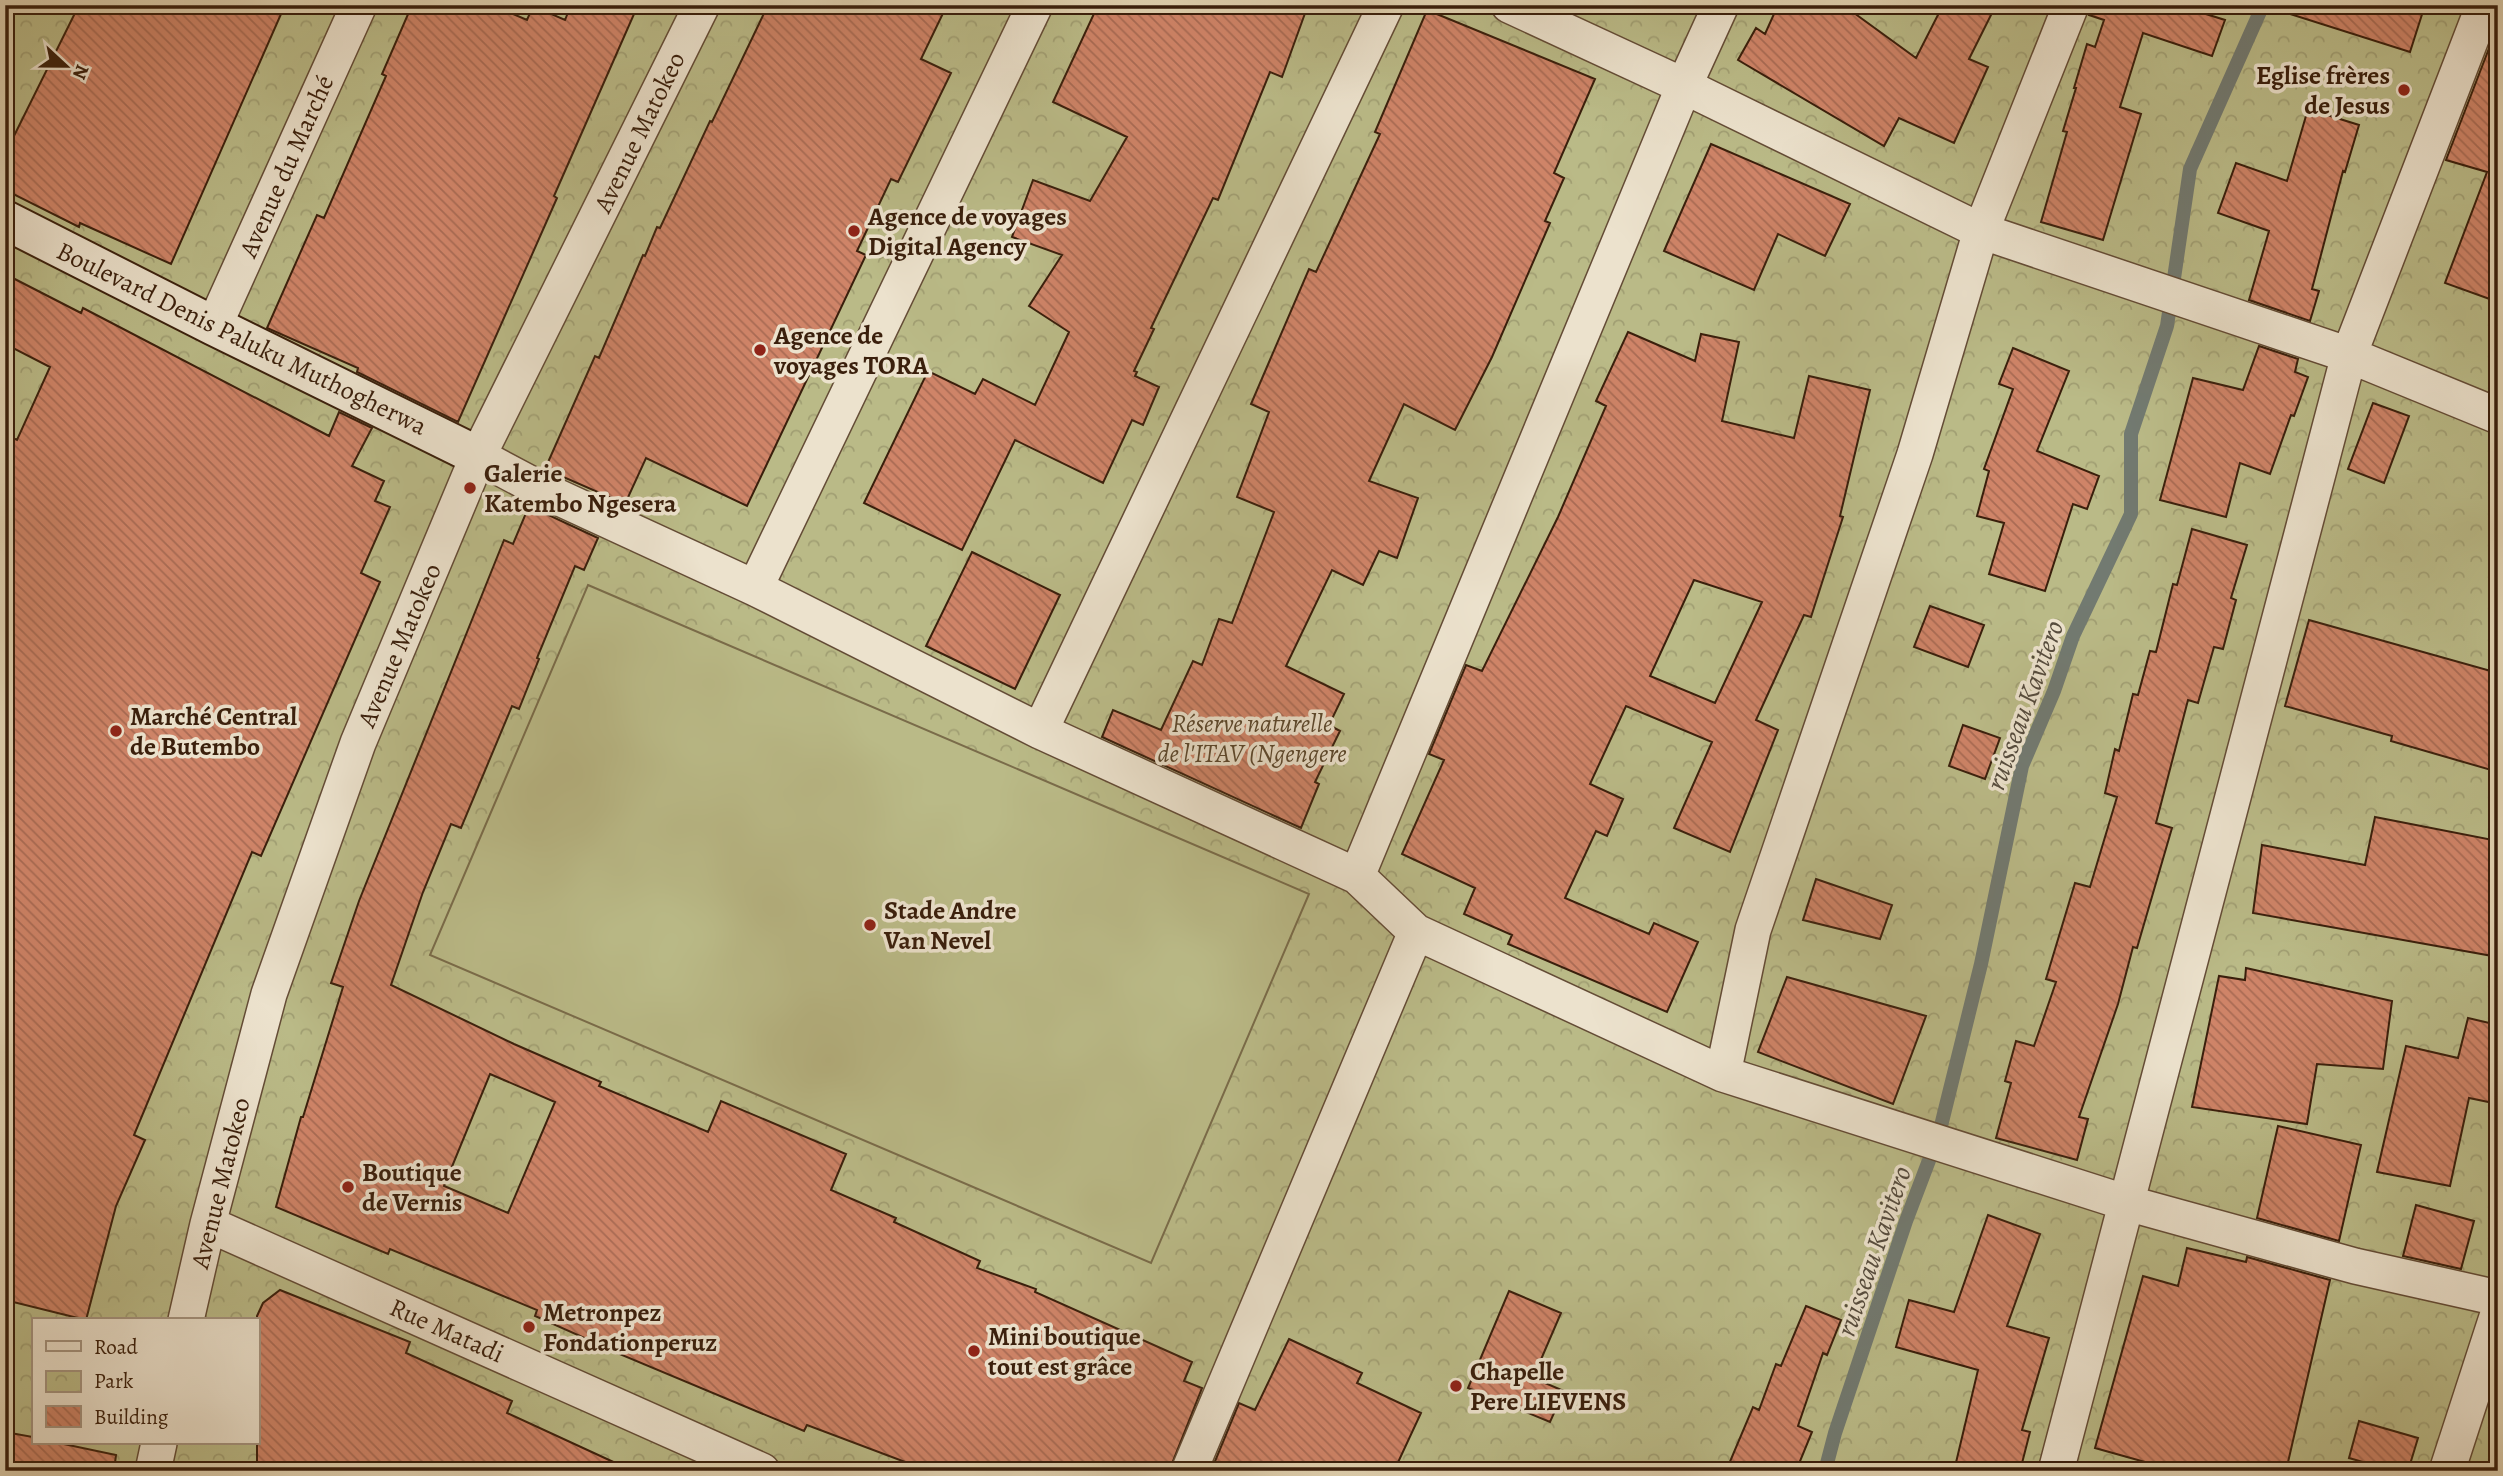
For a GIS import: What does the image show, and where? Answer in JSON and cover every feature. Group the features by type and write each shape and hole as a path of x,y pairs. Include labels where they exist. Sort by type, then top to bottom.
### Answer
{"street":[{"name":"Avenue du Marché","path":"214,326 359,5"},
{"name":"Avenue Matokeo","path":"186,1318 268,994 358,743 478,456 702,5"},
{"path":"755,589 1035,5"},
{"path":"1040,731 1386,5"},
{"path":"1509,5 1684,86 1981,231 2349,355 2498,416"},
{"path":"1357,876 1684,86 1721,5"},
{"path":"1723,1074 1753,930 1915,454 1981,231 2071,5"},
{"path":"2056,1471 2349,355 2484,5"},
{"name":"Boulevard Denis Paluku Muthogherwa","path":"5,220 478,456"},
{"path":"478,456 538,488 755,589 1040,731 1357,876 1416,932 1723,1074 2127,1203 2355,1266 2498,1298"},
{"path":"1189,1471 1416,932"},
{"name":"Rue Matadi","path":"208,1224 762,1471"},
{"path":"2446,1471 2498,1314"},
{"path":"153,1471 159,1444"}],"green space":[{"name":"Réserve naturelle de l'ITAV (Ngengere","path":"5,5 2498,5 2498,1471 5,1471"},
{"name":"Stade Andre Van Nevel","path":"588,585 1309,894 1151,1263 430,955"}],"building":[{"path":"79,5 285,5 171,264 80,223 79,227 5,190 5,154"},
{"path":"412,5 492,5 527,20 533,6 565,20 571,5 638,5 554,196 557,198 458,422 357,372 358,368 267,328 317,215 324,218 386,76 382,74"},
{"path":"768,5 947,5 921,59 951,73 898,182 891,179 857,251 866,255 747,506 646,458 625,504 545,469 595,356 599,358 643,255 645,256 657,227 660,228"},
{"path":"1098,5 1308,5 1282,77 1270,72 1218,200 1213,198 1151,328 1154,329 1134,371 1137,372 1135,376 1159,387 1143,425 1132,420 1103,483 1015,440 962,550 864,503 928,371 975,394 983,379 1035,405 1069,332 1029,306 1062,255 1012,237 1033,180 1090,201 1127,137 1053,102"},
{"path":"1778,5 1843,5 1916,58 1943,5 1996,5 1969,59 1988,67 1954,143 1899,118 1884,146 1738,60 1756,28 1765,34"},
{"path":"2091,5 2177,5 2225,20 2212,56 2143,33 2120,107 2141,114 2103,240 2041,222 2067,132 2063,131 2087,44 2095,47 2104,20 2089,15"},
{"path":"2288,5 2425,5 2410,52 2287,13"},
{"path":"1427,10 1595,79 1554,173 1564,178 1545,221 1550,223 1492,357 1455,430 1404,404 1369,481 1418,498 1397,558 1379,551 1363,585 1332,570 1286,666 1344,694 1329,725 1340,731 1315,782 1319,784 1301,828 1102,737 1113,710 1161,730 1193,661 1202,665 1219,619 1232,623 1274,512 1237,497 1269,412 1251,404 1309,269 1316,272 1380,134 1375,132"},
{"path":"2498,25 2498,302 2445,283 2487,172 2446,160"},
{"path":"2308,109 2359,125 2345,172 2343,171 2312,289 2319,291 2310,321 2249,300 2269,231 2218,213 2236,163 2287,181"},
{"path":"1711,144 1850,204 1825,256 1778,234 1754,290 1664,251"},
{"name":"Marché Central de Butembo","path":"5,274 81,313 83,308 329,436 339,412 372,428 352,466 384,481 375,501 390,507 361,573 380,582 261,856 252,852 134,1135 145,1140 116,1206 87,1318 5,1300 5,434 17,440 50,367 5,344"},
{"path":"1628,332 1695,361 1701,334 1739,342 1722,421 1794,438 1809,376 1870,390 1840,516 1843,517 1811,617 1804,615 1756,720 1778,730 1730,852 1674,828 1712,742 1626,706 1590,784 1623,799 1607,836 1596,831 1565,898 1649,934 1654,923 1698,942 1667,1012 1508,944 1512,935 1464,914 1475,888 1402,854 1444,760 1429,754 1466,665 1482,671 1558,517 1606,406 1596,401","holes":["1694,580 1762,602 1715,703 1650,676"]},
{"path":"2259,346 2298,359 2295,372 2308,377 2270,474 2240,463 2226,517 2160,500 2193,378 2243,390"},
{"path":"2013,348 2069,371 2037,451 2099,476 2087,509 2073,504 2045,591 1989,574 2004,523 1977,516 1989,471 1984,469 2013,389 1999,384"},
{"path":"2373,403 2409,416 2384,483 2348,469"},
{"path":"529,506 598,538 584,570 575,566 519,709 512,706 461,828 451,824 423,892 391,985 601,1082 599,1086 708,1132 721,1101 846,1154 831,1190 896,1218 894,1222 980,1261 977,1268 1036,1289 1035,1292 1192,1362 1184,1381 1202,1388 1169,1471 929,1471 807,1425 804,1431 586,1340 535,1316 537,1310 390,1249 388,1254 276,1207 301,1117 343,987 331,983 359,901 504,540 513,544","holes":["490,1074 555,1102 508,1213 444,1186"]},
{"path":"2192,529 2247,545 2231,598 2236,600 2223,649 2214,647 2198,703 2188,700 2156,823 2172,828 2137,948 2133,947 2118,1004 2079,1117 2088,1119 2077,1160 1996,1138 2011,1083 2005,1081 2016,1041 2034,1046 2056,982 2046,979 2075,883 2090,887 2117,797 2105,793 2115,749 2119,751 2133,694 2138,695 2150,651 2156,652 2173,584 2177,585"},
{"path":"972,552 1060,595 1015,689 926,646"},
{"path":"1930,606 1984,625 1968,667 1914,647"},
{"path":"2309,620 2498,673 2498,772 2391,741 2392,736 2285,706"},
{"path":"1963,725 2000,738 1985,779 1949,766"},
{"path":"2375,817 2498,841 2498,957 2253,913 2262,845 2365,865"},
{"path":"1816,879 1892,905 1880,939 1803,920"},
{"path":"2246,968 2392,1001 2383,1069 2317,1064 2307,1124 2192,1107 2219,976 2245,980"},
{"path":"1787,977 1926,1016 1893,1104 1758,1052"},
{"path":"2468,1018 2498,1025 2498,1104 2469,1098 2450,1186 2377,1172 2406,1046 2458,1058"},
{"path":"2278,1126 2361,1145 2339,1241 2257,1218"},
{"path":"2416,1205 2474,1221 2461,1269 2403,1256"},
{"path":"1988,1215 2040,1234 2007,1326 2049,1338 2022,1430 2030,1432 2020,1471 1954,1471 1978,1370 1896,1347 1909,1300 1954,1312"},
{"path":"2187,1248 2246,1262 2247,1257 2330,1280 2286,1471 2177,1471 2095,1448 2143,1276 2178,1286"},
{"path":"280,1290 410,1342 406,1353 512,1401 507,1413 633,1471 257,1471 257,1316 263,1303"},
{"path":"1509,1291 1561,1313 1533,1378 1564,1391 1550,1422 1468,1388"},
{"path":"1806,1306 1841,1320 1827,1355 1823,1353 1798,1426 1812,1432 1796,1471 1726,1471 1753,1407 1759,1410 1776,1364 1781,1366"},
{"path":"1289,1339 1362,1373 1357,1383 1421,1413 1394,1471 1211,1471 1239,1403 1255,1410"},
{"path":"2359,1421 2418,1438 2408,1471 2394,1471 2349,1458"},
{"path":"5,1432 32,1437 32,1444 64,1444 116,1455 114,1471 5,1471"}],"waterway":[{"name":"ruisseau Kavitero","path":"1825,1471 1835,1433 1906,1221 1939,1134 1981,964 2022,766 2054,691 2073,636 2131,514 2131,434 2167,326 2190,169 2263,5"}],"place":[{"name":"Eglise frères de Jesus","path":"2404,90"},
{"name":"Agence de voyages Digital Agency","path":"854,231"},
{"name":"Agence de voyages TORA","path":"760,350"},
{"name":"Galerie Katembo Ngesera","path":"470,488"},
{"name":"Marché Central de Butembo","path":"116,731"},
{"name":"Stade Andre Van Nevel","path":"870,925"},
{"name":"Boutique de Vernis","path":"348,1187"},
{"name":"Metronpez Fondationperuz","path":"529,1327"},
{"name":"Mini boutique tout est grâce","path":"974,1351"},
{"name":"Chapelle Pere LIEVENS","path":"1456,1386"}]}
